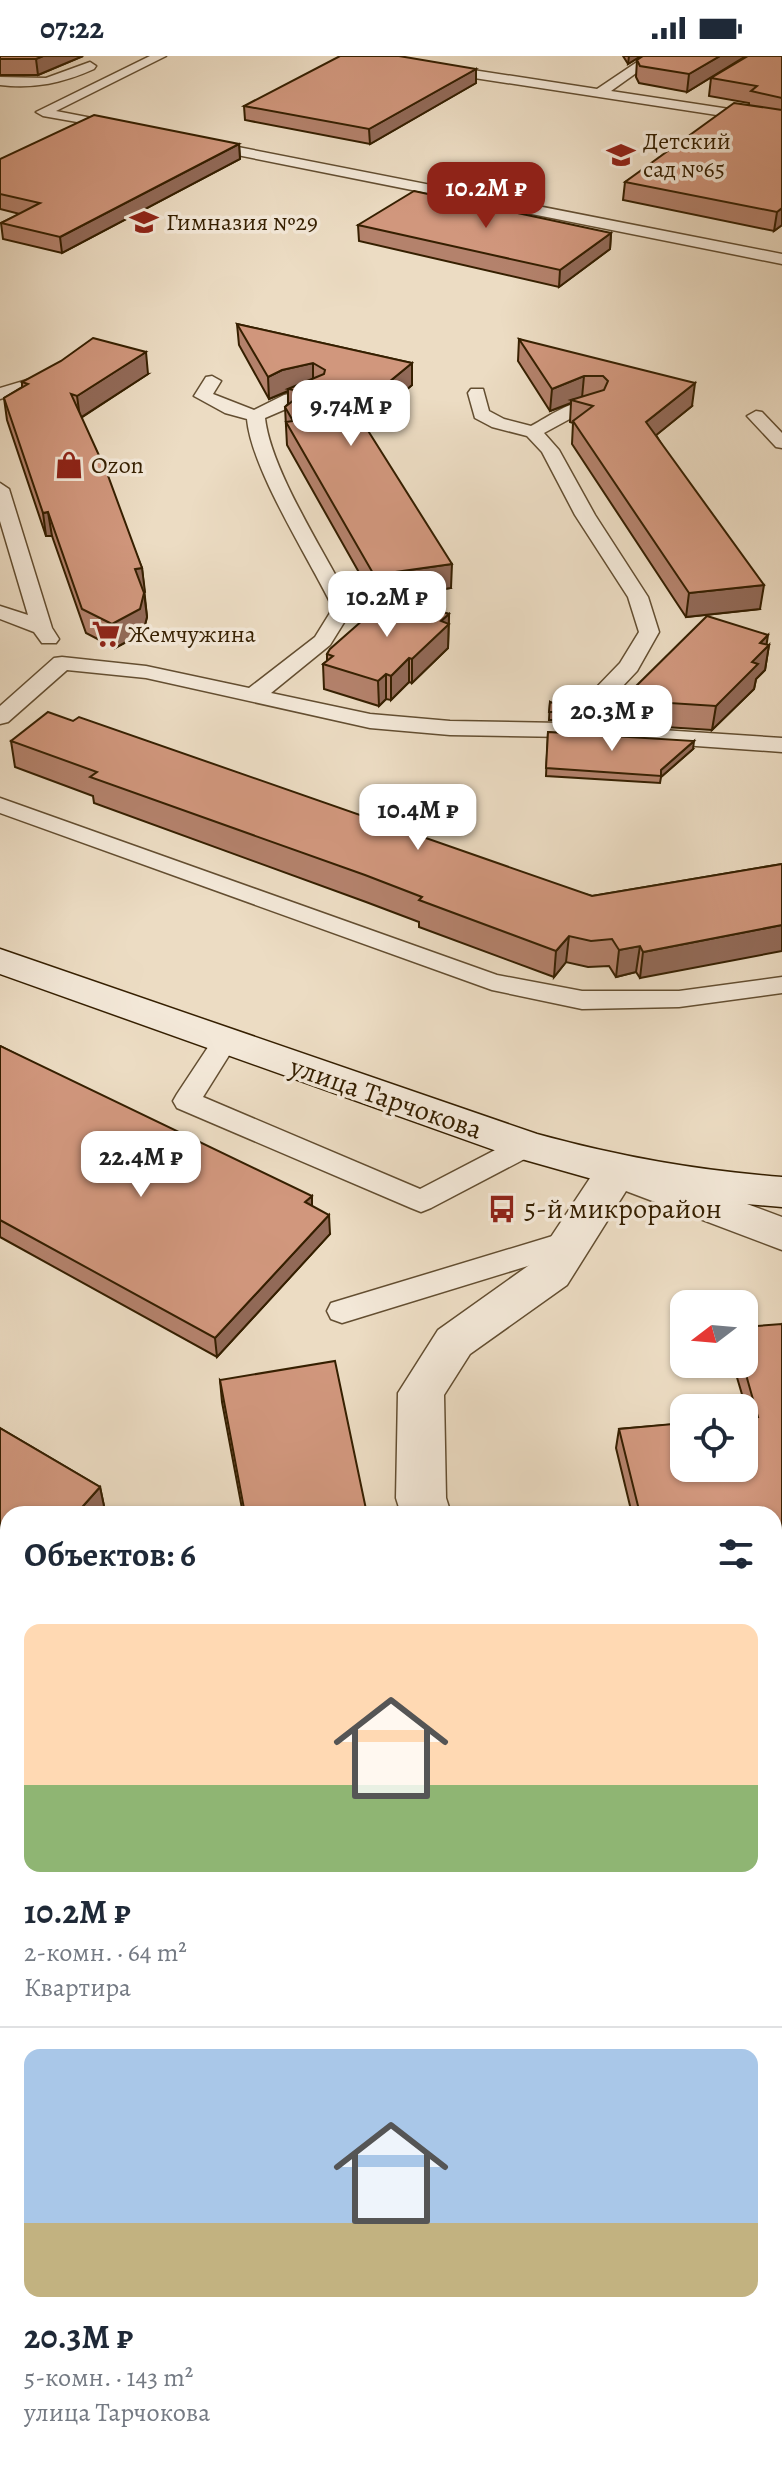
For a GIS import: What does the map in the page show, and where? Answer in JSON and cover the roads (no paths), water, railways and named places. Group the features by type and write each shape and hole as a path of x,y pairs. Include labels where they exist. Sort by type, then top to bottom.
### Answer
{"main road":[{"name":"улица Тарчокова","path":"0,961 526,1146 617,1171 699,1185 782,1192"},
{"path":"424,1506 421,1393 454,1342 551,1273 617,1171 782,1234"}],"lane":[{"path":"135,131 43,112 160,56"},
{"path":"357,56 782,121"},
{"path":"601,92 654,56"},
{"path":"0,81 30,86 55,82 103,61"},
{"path":"471,75 491,62"},
{"path":"680,105 694,97"},
{"path":"181,140 782,259"},
{"path":"0,394 57,376"},
{"path":"212,381 203,396 256,416 290,399 314,393"},
{"path":"477,393 481,414 498,423 533,432 550,450 585,515 638,597 649,632 629,666 568,730"},
{"path":"533,432 571,411 595,405"},
{"path":"253,696 323,641 343,608 268,460 254,424 256,416"},
{"path":"756,416 782,443"},
{"path":"0,489 42,628 62,663"},
{"path":"0,612 42,628"},
{"path":"0,717 62,663 146,672 370,721 450,728 568,730 782,745"},
{"path":"0,805 492,982 582,1000 679,999 782,985"},
{"path":"225,1041 187,1101 421,1201 526,1146"},
{"path":"342,1311 569,1242"}],"place":[{"name":"Детский сад №65","path":"621,155"},
{"name":"Гимназия №29","path":"144,222"},
{"name":"Ozon","path":"69,465"},
{"name":"Жемчужина","path":"106,634"},
{"name":"5-й микрорайон","path":"502,1209"}]}
